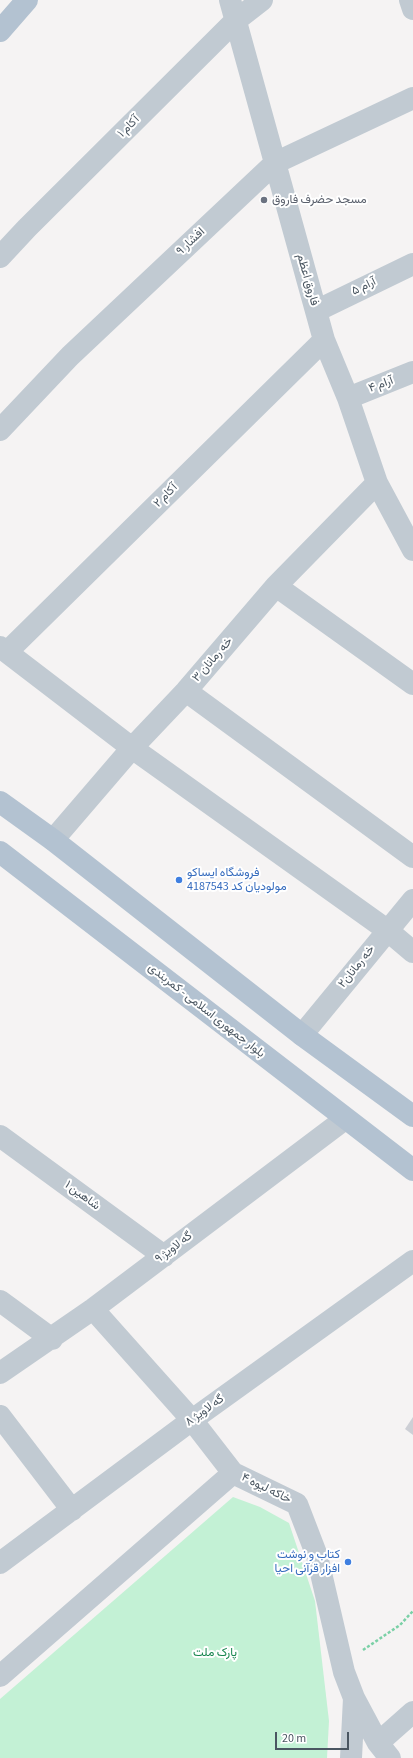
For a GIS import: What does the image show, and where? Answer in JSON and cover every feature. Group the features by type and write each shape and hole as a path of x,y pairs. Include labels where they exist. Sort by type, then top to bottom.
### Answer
{"main road":[{"path":"0,31 27,0"},
{"path":"0,802 53,840 302,1034 413,1116"},
{"name":"بلوار جمهوری اسلامی - کمربندی","path":"0,852 413,1170"}],"street":[{"name":"فاروق اعظم","path":"230,0 324,340 348,398 377,483 413,550"},
{"name":"آکام ۱","path":"0,257 27,228 235,21 262,0"},
{"path":"410,0 413,9"},
{"name":"افشار ۹","path":"0,430 70,356 275,163 413,98"},
{"name":"آرام ۵","path":"316,311 413,264"},
{"name":"آکام ۲","path":"4,649 324,340"},
{"name":"آرام ۴","path":"348,398 413,372"},
{"name":"خه رمانان ۳","path":"53,840 132,748 186,691 276,586 377,483"},
{"path":"276,586 413,684"},
{"path":"4,649 132,748 387,930 413,952"},
{"path":"186,691 413,857"},
{"name":"خه رمانان۲","path":"302,1034 413,900"},
{"name":"گه لاویژ ۹","path":"0,1373 52,1339 93,1309 345,1119"},
{"name":"شاهین ۱","path":"0,1136 164,1256"},
{"name":"گه لاویژ ۸","path":"0,1563 192,1420 413,1261"},
{"path":"0,1301 52,1339"},
{"path":"93,1309 192,1420 233,1473"},
{"path":"0,1416 72,1510"},
{"name":"خاکه لیوه ۴","path":"0,1676 233,1473 297,1504 317,1556 343,1664 354,1698 351,1758"},
{"path":"354,1698 384,1750 413,1712"}],"path":[{"path":"343,1664 400,1625 413,1611"}],"green space":[{"name":"پارک ملت","path":"233,1497 260,1507 289,1523 315,1601 329,1721 327,1758 0,1758 0,1699"}],"building":[{"path":"413,1417 413,1435 405,1429"}],"place":[{"name":"مسجد حضرف فاروق","path":"264,200"},
{"name":"فروشگاە ایساکو مولودیان کد 4187543","path":"179,880"},
{"name":"کتاب و نوشت افزار قرآنی احیا","path":"348,1562"}]}
